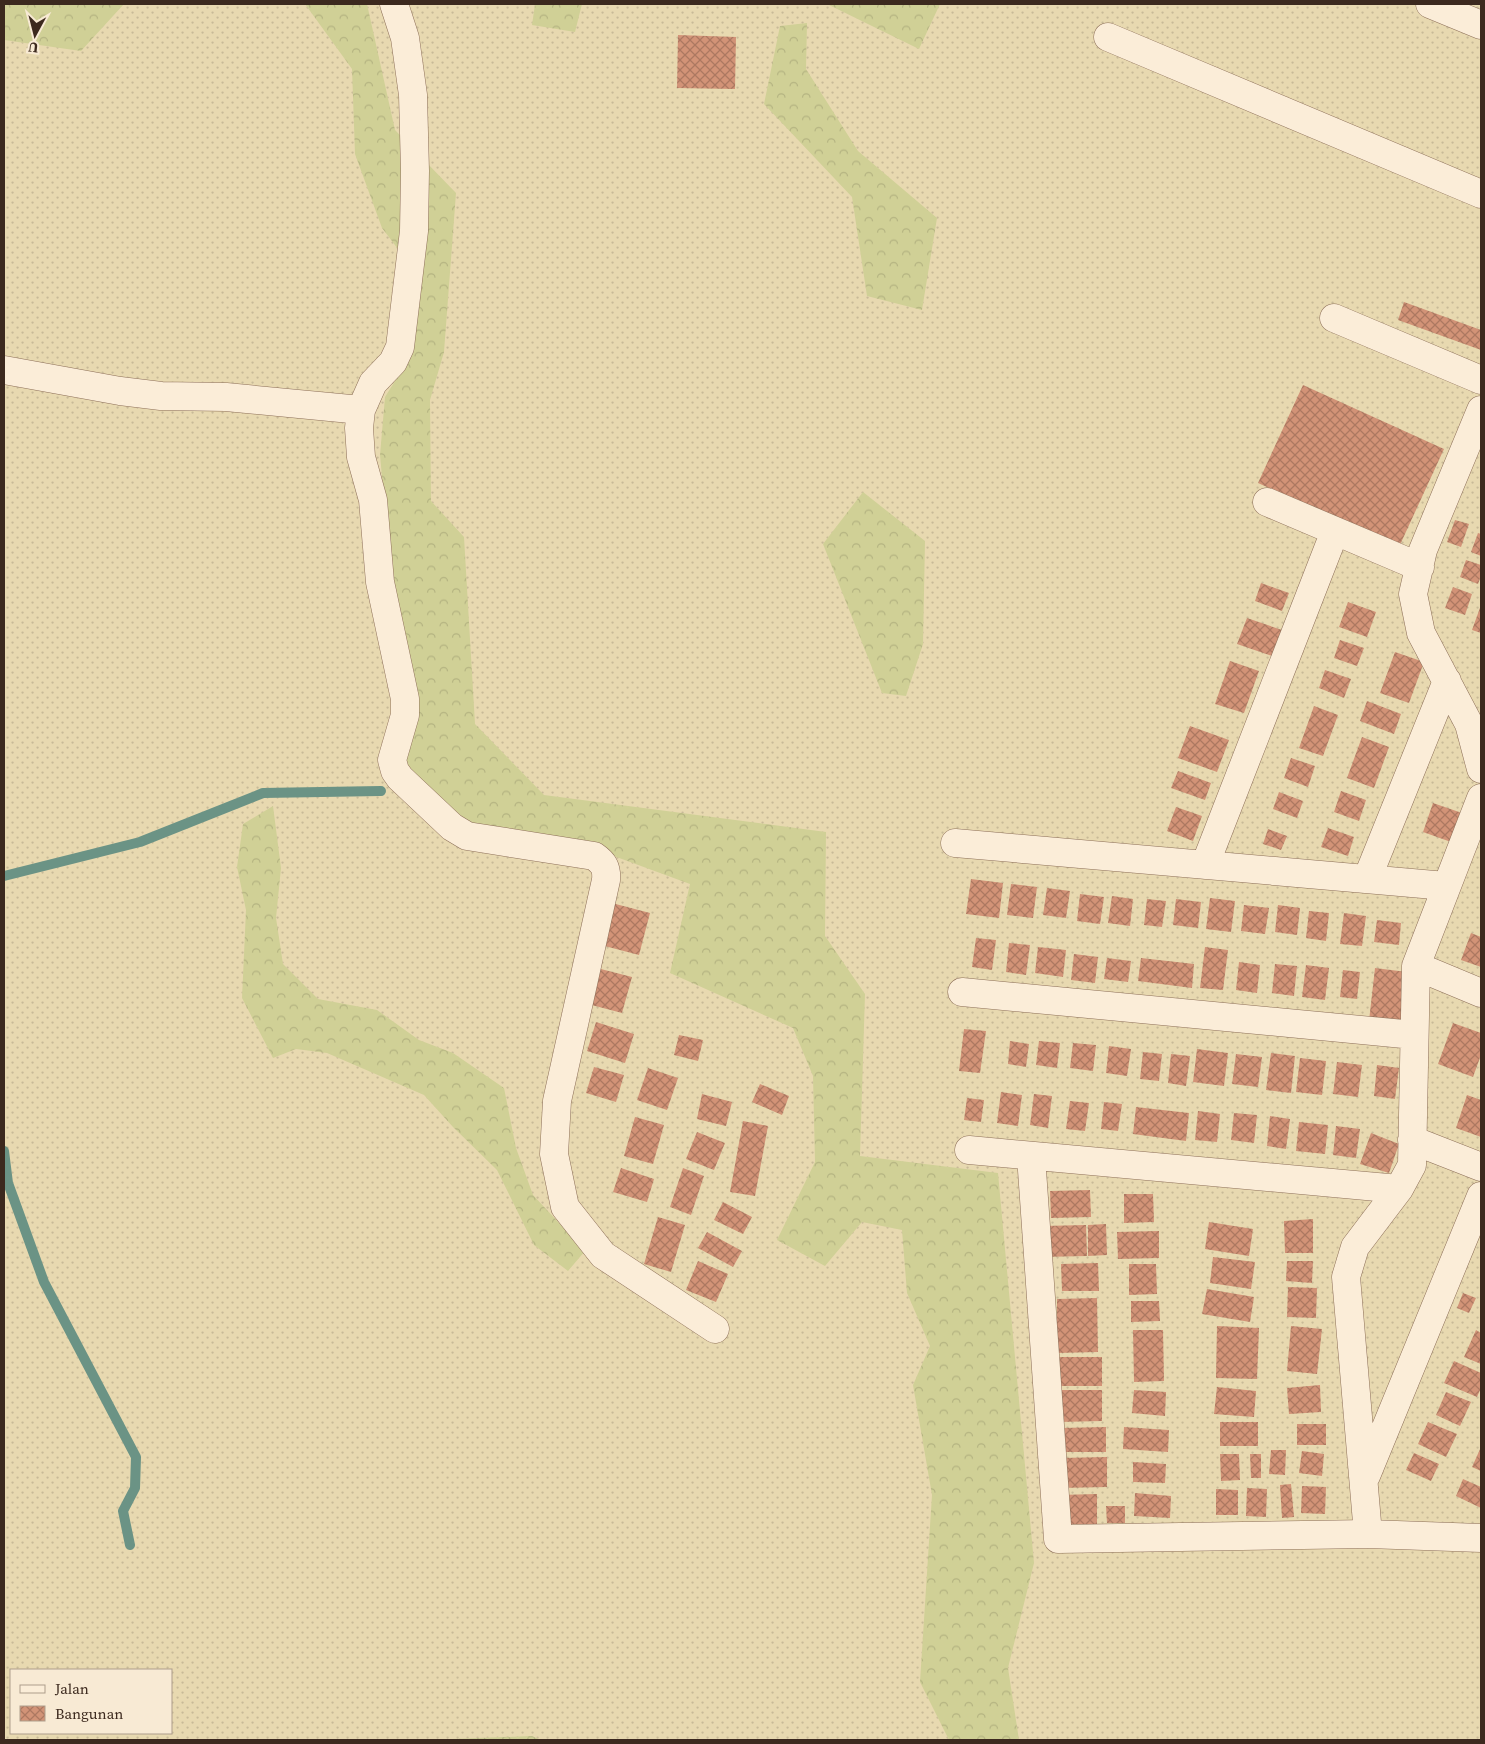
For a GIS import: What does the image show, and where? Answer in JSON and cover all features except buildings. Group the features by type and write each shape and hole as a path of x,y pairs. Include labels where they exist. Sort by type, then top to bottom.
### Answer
{"street":[{"path":"394,4 405,38 413,95 414,231 400,347 393,362 373,383 361,410 359,428 361,456 373,500 380,582 405,699 405,715 392,760 395,771 400,778 452,827 467,836 594,856 607,869 557,1101 554,1154 565,1207 603,1255 715,1329"},
{"path":"1430,4 1481,25"},
{"path":"1108,37 1481,194"},
{"path":"1334,318 1481,380"},
{"path":"4,370 161,396 226,397 361,410"},
{"path":"1481,410 1423,550 1413,594 1421,633 1469,724 1481,769"},
{"path":"1267,502 1420,567"},
{"path":"1205,865 1335,531"},
{"path":"1367,879 1447,681"},
{"path":"1368,1534 1346,1277 1354,1247 1399,1189 1412,1165 1416,966 1481,798"},
{"path":"955,844 1446,886"},
{"path":"1416,966 1481,994"},
{"path":"962,992 1414,1035"},
{"path":"1412,1140 1481,1168"},
{"path":"969,1150 1399,1189"},
{"path":"1031,1156 1058,1539 1368,1534 1481,1538"},
{"path":"1364,1480 1481,1196"}],"shaded area":[{"path":"4,4 1481,4 1481,1740 4,1740"}],"green space":[{"path":"4,4 124,4 81,51 4,40"},
{"path":"305,4 367,4 395,130 456,193 444,352 430,400 431,501 464,537 475,724 544,795 826,832 825,936 865,994 860,1156 998,1173 1034,1563 1008,1668 1019,1740 949,1740 920,1682 932,1495 913,1385 930,1346 907,1293 902,1230 862,1222 825,1266 777,1240 815,1162 813,1076 793,1028 670,973 690,884 611,855 473,826 424,784 402,758 392,586 380,455 385,397 405,365 420,278 382,228 355,154 352,69"},
{"path":"535,4 582,4 575,32 532,25"},
{"path":"829,4 940,4 919,49"},
{"path":"807,23 806,69 858,151 937,218 922,310 867,296 852,197 764,104 780,26"},
{"path":"863,492 925,541 923,644 906,696 882,693 823,544"},
{"path":"273,806 281,868 276,918 283,964 318,999 377,1010 419,1040 453,1053 504,1088 516,1148 533,1195 585,1251 568,1271 534,1245 497,1170 453,1127 424,1095 327,1053 296,1049 273,1058 242,998 246,910 237,867 243,824"},
{"path":"532,1736 541,1740 427,1740"}],"waterway":[{"path":"4,876 140,842 263,793 381,791"},
{"path":"4,1151 8,1183 44,1282 136,1457 135,1488 123,1511 130,1545"}]}
